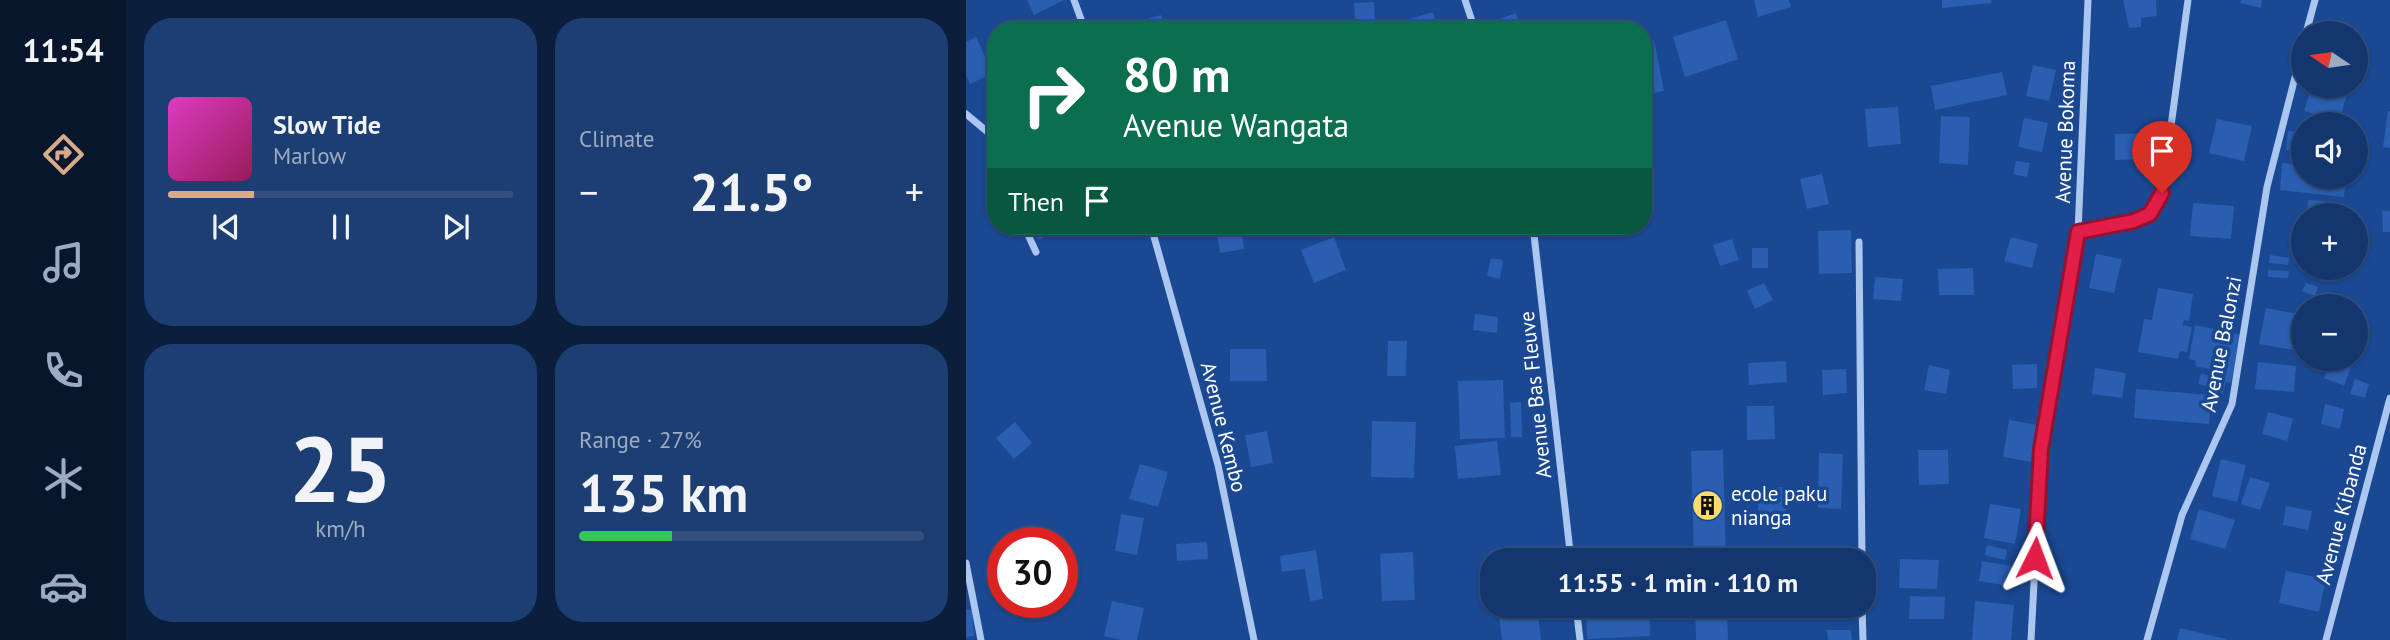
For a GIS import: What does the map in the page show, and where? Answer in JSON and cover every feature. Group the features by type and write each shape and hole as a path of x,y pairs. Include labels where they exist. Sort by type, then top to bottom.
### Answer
{"street":[{"path":"1074,0 1082,21"},
{"path":"1465,0 1472,21"},
{"name":"Avenue Bokoma","path":"2031,640 2041,449 2078,232 2088,0"},
{"path":"2078,232 2134,221 2150,214 2162,193 2188,0"},
{"path":"2309,21 2315,0"},
{"name":"Avenue Balonzi","path":"2147,640 2182,515 2232,404 2267,187 2291,93"},
{"path":"966,114 987,132"},
{"path":"1028,235 1036,252"},
{"name":"Avenue Kembo","path":"1154,235 1218,465 1254,640"},
{"name":"Avenue Bas Fleuve","path":"1534,235 1570,548"},
{"path":"1859,242 1862,548"},
{"name":"Avenue Kibanda","path":"2326,640 2390,398"},
{"path":"966,563 981,640"},
{"path":"1577,618 1580,640"},
{"path":"1862,618 1863,640"}],"building":[{"path":"1027,0 1064,0 1034,15"},
{"path":"1754,0 1789,0 1791,7 1758,17"},
{"path":"1942,0 1991,0 1992,3 1942,8"},
{"path":"2123,0 2156,0 2157,16 2141,18 2141,27 2129,28"},
{"path":"2241,0 2262,0 2261,8 2240,3"},
{"path":"1374,2 1375,21 1355,21 1354,3"},
{"path":"1433,12 1436,21 1402,21"},
{"path":"1516,13 1518,21 1494,21"},
{"path":"1161,15 1163,21 1140,21"},
{"path":"1726,20 1738,59 1685,77 1673,37"},
{"path":"976,37 987,60 987,76 970,84 966,75 966,42"},
{"path":"1652,41 1664,91 1652,93"},
{"path":"2033,65 2056,70 2049,101 2026,96"},
{"path":"2002,72 2007,95 1935,110 1931,86"},
{"path":"2308,98 2346,98 2342,112 2304,111"},
{"path":"1898,107 1901,144 1868,147 1865,109"},
{"path":"2390,111 2390,148 2383,147"},
{"path":"1941,116 1970,117 1968,165 1939,163"},
{"path":"2024,118 2048,123 2042,152 2018,147"},
{"path":"2217,119 2252,126 2244,161 2209,153"},
{"path":"2288,131 2291,131 2291,151 2286,150"},
{"path":"2152,133 2152,159 2115,160 2115,134"},
{"path":"2016,161 2030,163 2027,177 2013,174"},
{"path":"2282,163 2291,164 2291,189 2345,189 2344,197 2280,190"},
{"path":"1822,174 1829,204 1807,209 1800,179"},
{"path":"2308,200 2334,202 2334,203 2308,203"},
{"path":"2193,203 2234,206 2231,239 2190,236"},
{"path":"2382,211 2390,211 2390,232 2383,232"},
{"path":"1851,230 1852,273 1819,274 1818,231"},
{"path":"1036,235 1049,235 1038,240"},
{"path":"1217,235 1242,235 1244,249 1220,253"},
{"path":"1334,237 1346,270 1314,283 1301,250"},
{"path":"2011,237 2038,244 2032,268 2004,261"},
{"path":"1732,239 1739,260 1720,266 1713,245"},
{"path":"1752,248 1768,248 1768,268 1752,268"},
{"path":"2096,254 2122,259 2114,293 2089,288"},
{"path":"2270,255 2289,258 2288,265 2269,263"},
{"path":"1491,258 1503,260 1500,279 1487,276"},
{"path":"1973,268 1974,295 1939,295 1938,269"},
{"path":"2268,270 2289,271 2288,278 2268,277"},
{"path":"1875,277 1903,279 1901,301 1873,299"},
{"path":"1764,283 1773,300 1755,309 1747,291"},
{"path":"2306,283 2318,287 2316,294 2302,291"},
{"path":"2158,288 2193,294 2189,321 2184,320 2183,325 2192,327 2187,352 2180,351 2178,359 2138,352 2144,319 2152,320"},
{"path":"2266,308 2291,313 2291,350 2259,344"},
{"path":"1475,314 1498,317 1497,333 1473,330"},
{"path":"2195,325 2242,335 2231,383 2226,382 2223,393 2210,390 2214,370 2195,366 2196,361 2189,359"},
{"path":"1388,341 1407,341 1406,376 1387,376"},
{"path":"1230,349 1266,349 1267,381 1230,381"},
{"path":"1786,361 1787,382 1749,385 1748,363"},
{"path":"2258,362 2291,365 2291,371 2296,371 2294,392 2255,389"},
{"path":"2037,364 2037,388 2013,389 2012,365"},
{"path":"1929,365 1950,370 1946,394 1924,390"},
{"path":"2095,368 2126,373 2122,398 2092,394"},
{"path":"1846,369 1847,393 1823,395 1822,370"},
{"path":"2327,371 2350,371 2344,386 2324,378"},
{"path":"2201,373 2209,376 2206,386 2198,384"},
{"path":"2355,379 2369,384 2365,398 2350,394"},
{"path":"1503,380 1505,438 1460,439 1458,381"},
{"path":"2136,389 2211,395 2209,424 2134,418"},
{"path":"1521,402 1522,437 1511,437 1510,403"},
{"path":"2325,404 2344,409 2340,429 2321,424"},
{"path":"1747,406 1774,406 1775,439 1747,440"},
{"path":"2268,412 2293,419 2287,441 2262,434"},
{"path":"2009,420 2038,425 2032,462 2003,457"},
{"path":"1372,421 1416,422 1414,478 1371,477"},
{"path":"1015,422 1032,443 1014,459 996,438"},
{"path":"1267,431 1273,463 1251,467 1245,435"},
{"path":"1497,441 1501,475 1458,479 1455,446"},
{"name":"ecole paku nianga","path":"1723,450 1726,548 1694,548 1691,451"},
{"path":"1918,450 1948,450 1949,484 1919,485"},
{"path":"1819,453 1843,454 1841,509 1818,508"},
{"path":"2221,459 2246,465 2237,502 2212,496"},
{"path":"1140,464 1168,472 1158,507 1129,499"},
{"path":"2250,477 2270,483 2260,510 2241,504"},
{"path":"1785,487 1786,521 1758,521 1758,488"},
{"path":"1990,504 2021,509 2015,544 1984,538"},
{"path":"2286,506 2312,511 2308,530 2283,525"},
{"path":"2199,509 2235,520 2225,549 2190,539"},
{"path":"1121,514 1144,518 1137,555 1115,551"},
{"path":"1207,542 1208,559 1177,561 1176,544"},
{"path":"1987,545 2007,550 2005,560 1985,555"},
{"path":"1316,550 1323,599 1310,601 1305,569 1282,572 1280,556"},
{"path":"1413,552 1415,600 1382,601 1380,554"},
{"path":"1900,559 1939,560 1937,589 1899,588"},
{"path":"1982,561 2012,566 2009,586 1979,581"},
{"path":"2286,571 2326,579 2319,612 2279,603"},
{"path":"1910,596 1945,597 1944,619 1909,619"},
{"path":"1112,601 1144,608 1137,640 1104,636"},
{"path":"1975,601 2014,605 2011,640 1972,640"},
{"path":"966,610 972,610 974,636 966,637"},
{"path":"1499,618 1538,618 1541,640 1502,640"},
{"path":"1586,618 1649,618 1650,636 1587,639"},
{"path":"1695,618 1727,618 1728,640 1696,640"},
{"path":"2180,628 2226,639 2226,640 2177,640"},
{"path":"1827,630 1851,630 1852,640 1828,640"}],"place":[{"name":"ecole paku nianga","path":"1708,505"}],"route":[{"path":"2035,558 2041,449 2078,232 2134,221 2150,214 2162,193"}]}
